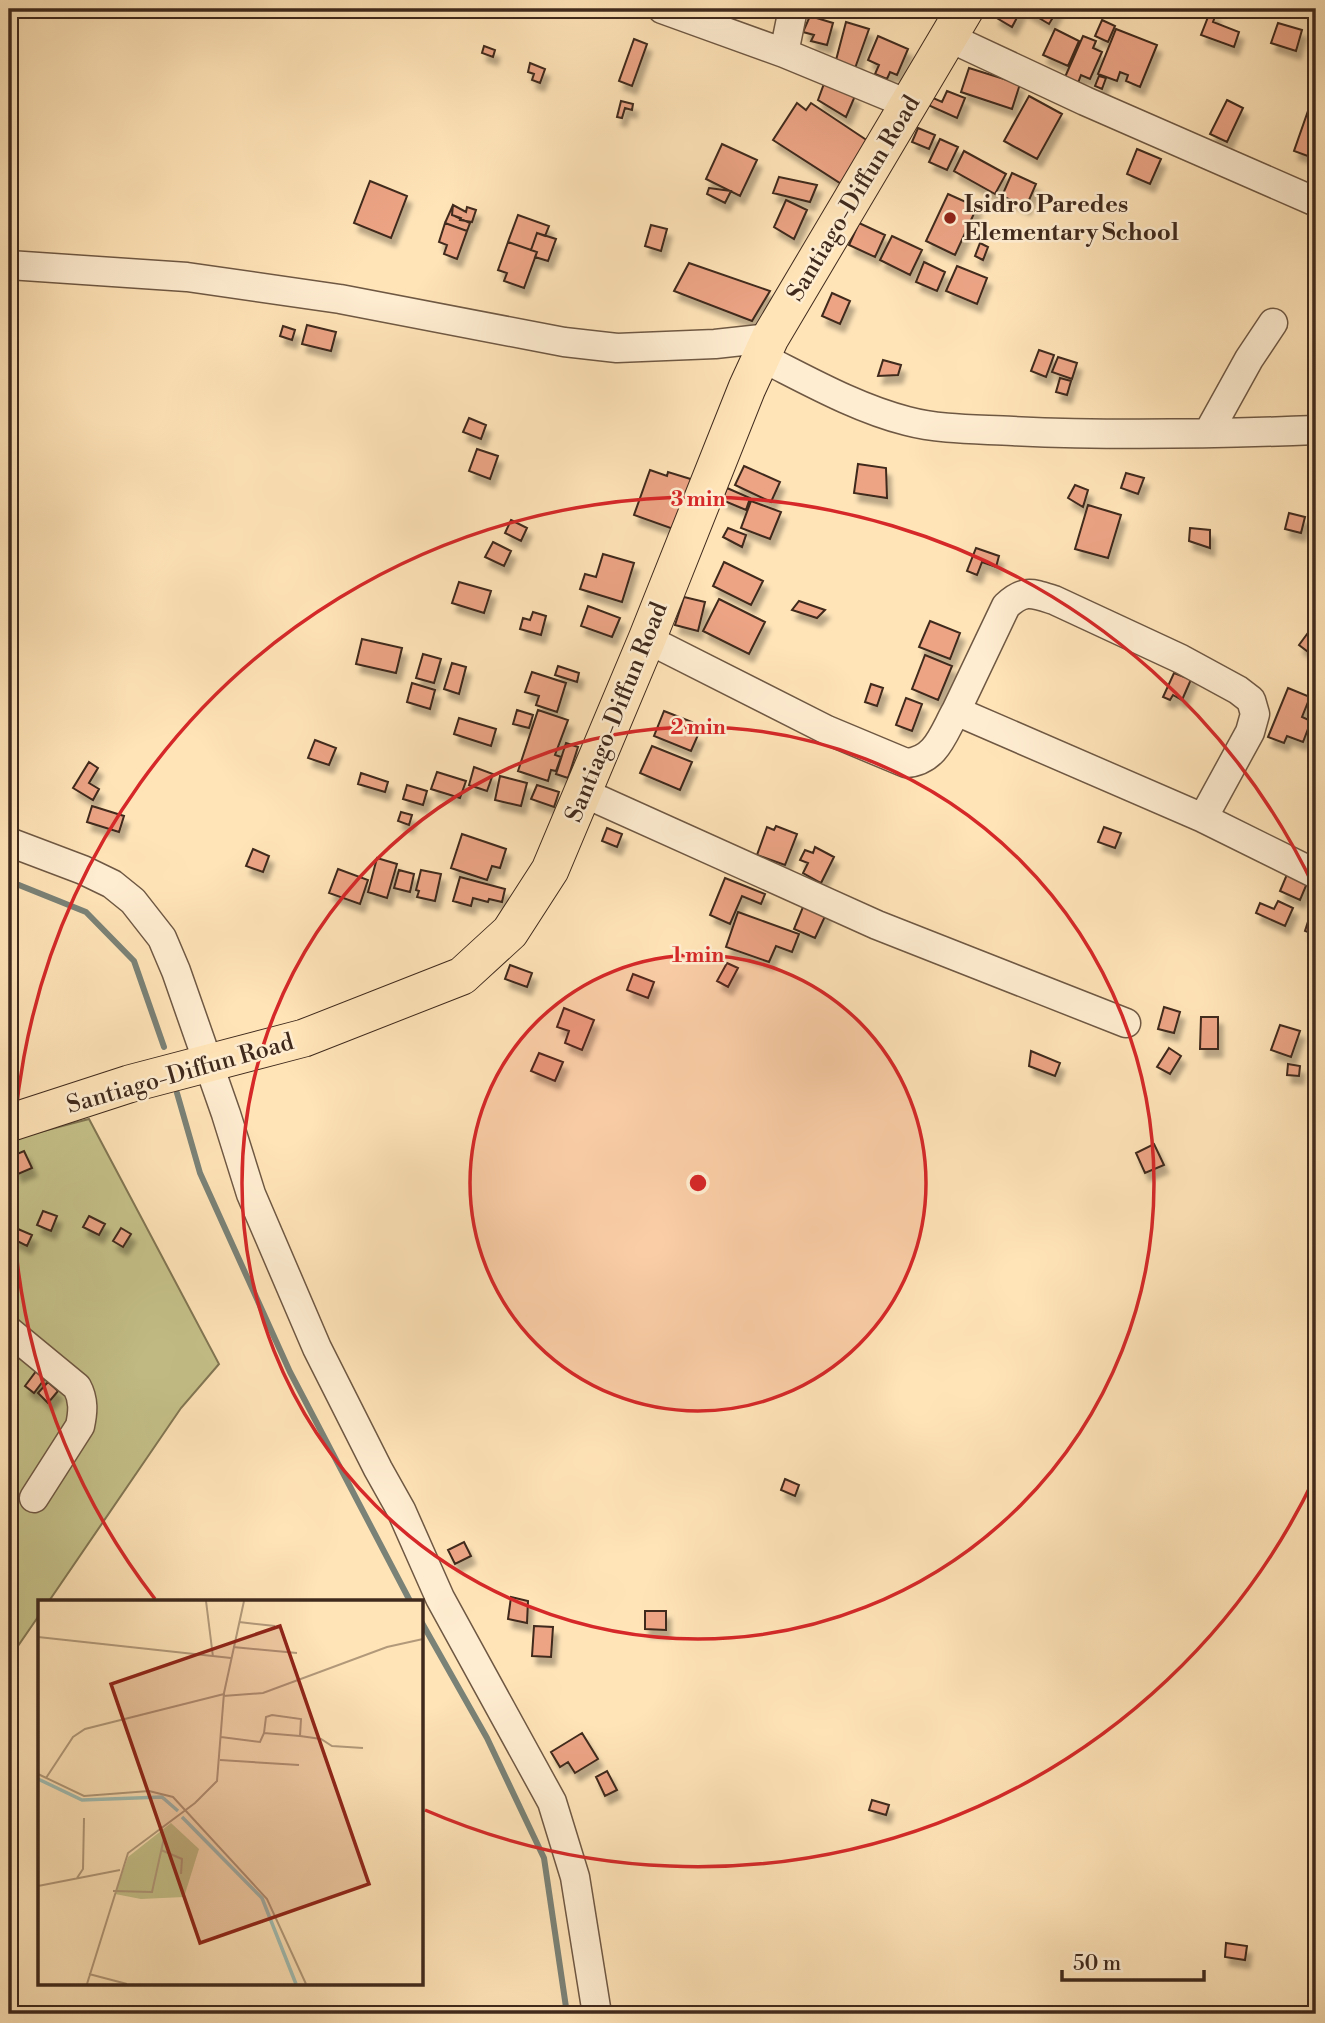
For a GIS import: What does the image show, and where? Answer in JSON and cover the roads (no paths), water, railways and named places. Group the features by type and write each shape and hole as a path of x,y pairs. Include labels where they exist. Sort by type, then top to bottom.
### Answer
{"main road":[{"name":"Santiago-Diffun Road","path":"9,1123 129,1084 304,1038 462,976 510,932 550,870 584,793 759,361 956,23"}],"street":[{"path":"662,9 784,53 910,105"},
{"path":"784,53 793,9"},
{"path":"956,23 1085,101 1316,202"},
{"path":"9,265 187,277 340,299 564,342 617,348 715,344 876,410 906,421 932,426 1045,432 1208,433 1316,430"},
{"path":"1208,433 1249,359 1273,323"},
{"path":"647,639 827,730 906,763 920,762 932,753 956,711 1006,606 1018,595 1032,593 1054,600 1181,659 1251,700 1255,714 1250,733 1203,818"},
{"path":"956,711 1203,818 1316,874"},
{"path":"584,793 877,925 1126,1023"},
{"path":"9,842 112,884 133,901 162,938 176,971 251,1194 317,1348 401,1510 440,1598 552,1802 575,1877 597,2014"},
{"path":"9,1331 77,1387 82,1396 83,1413 80,1426 33,1498"}],"waterway":[{"path":"9,881 86,912 134,961 164,1047"},
{"path":"177,1093 200,1173 290,1372 409,1600"},
{"path":"424,1627 487,1738 544,1858 567,2014"}],"place":[{"name":"Isidro Paredes Elementary School","path":"950,218"}]}
